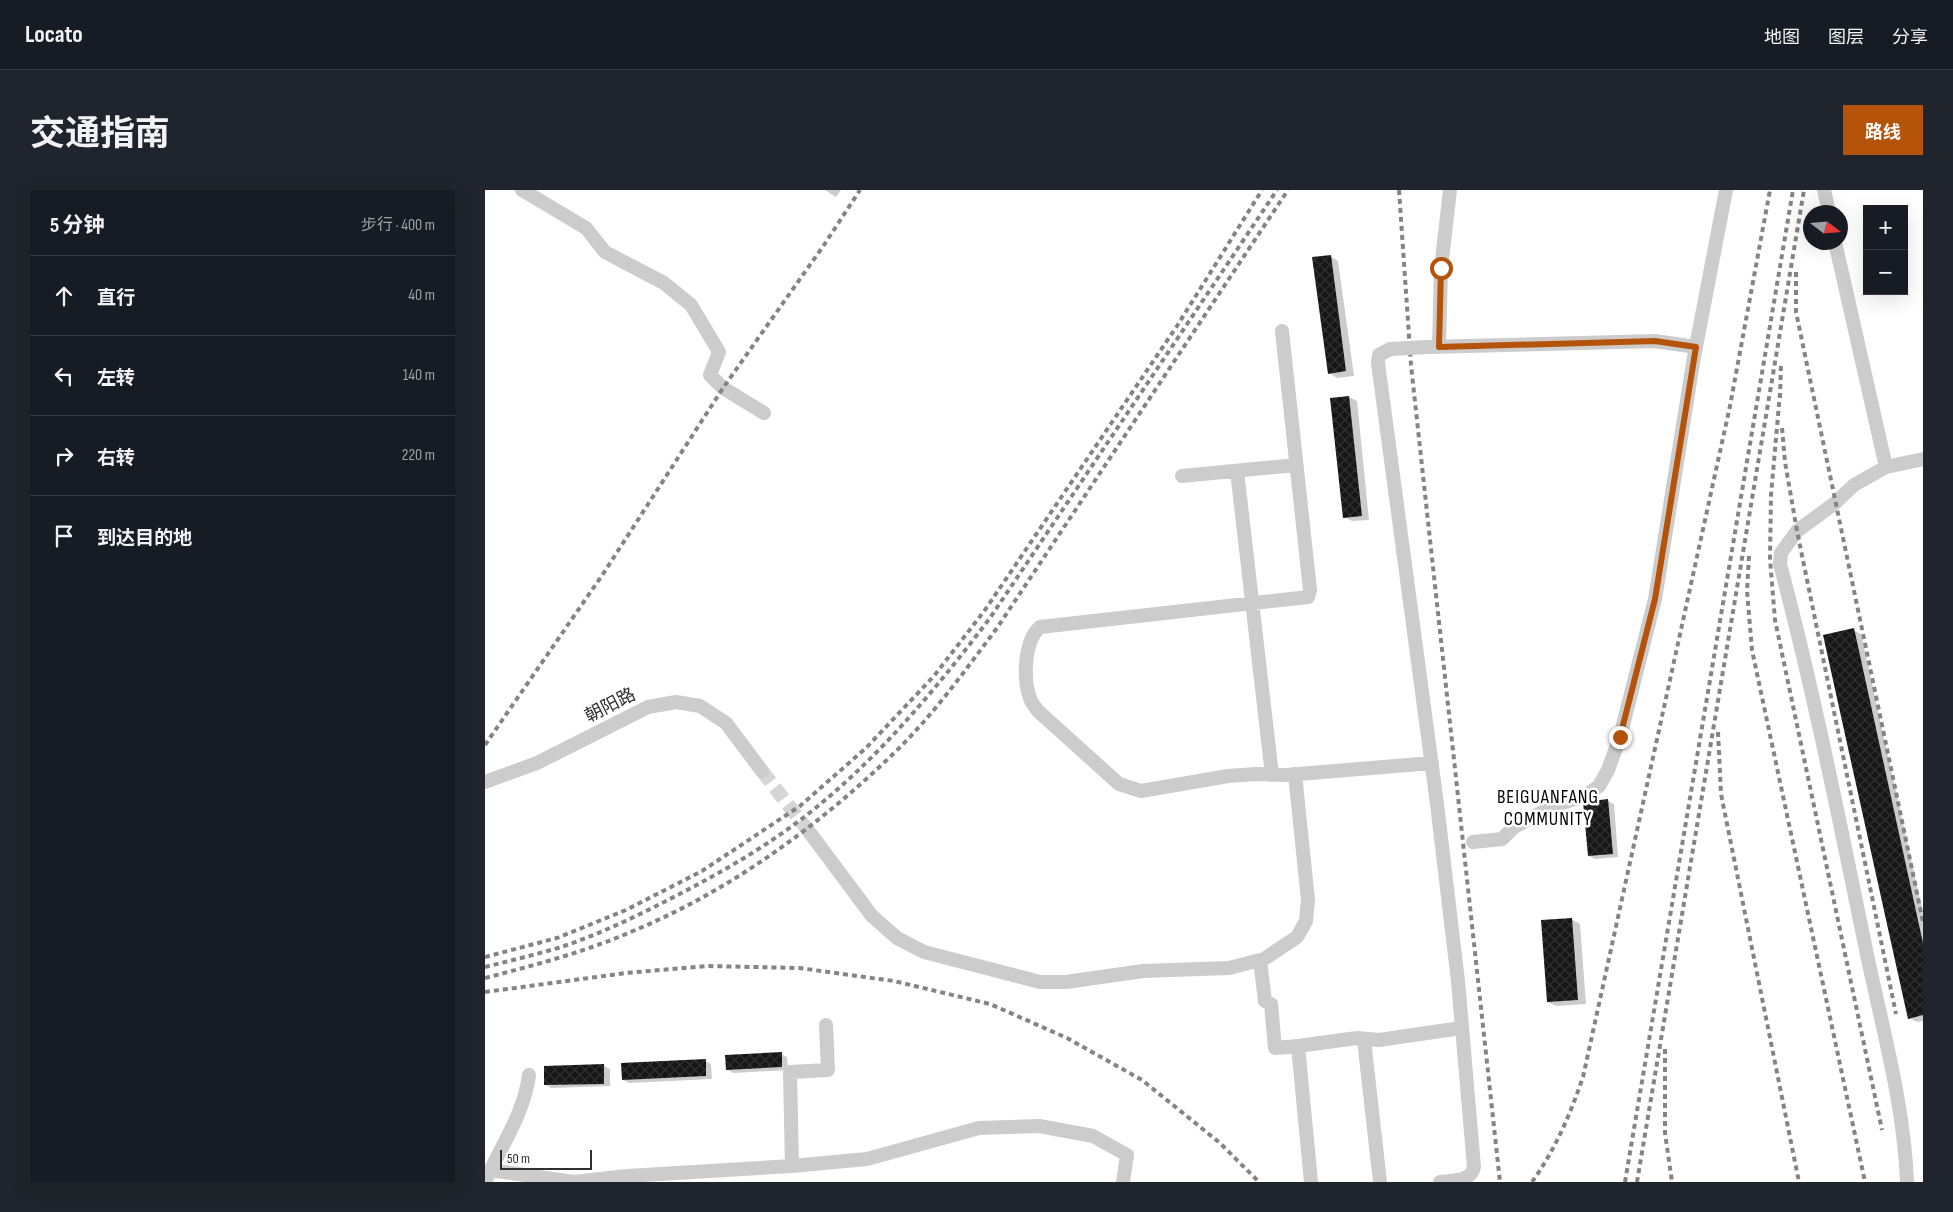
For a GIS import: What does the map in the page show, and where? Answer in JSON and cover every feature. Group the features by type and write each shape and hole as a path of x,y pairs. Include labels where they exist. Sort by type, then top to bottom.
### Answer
{"street":[{"path":"522,190 586,228 605,252 664,283 691,305 719,352 710,375 723,388 764,413"},
{"path":"1434,347 1450,190"},
{"path":"1473,842 1502,839 1514,827 1557,804 1585,796 1599,786 1608,770 1620,737 1655,599 1696,347 1726,190"},
{"path":"1824,190 1827,205"},
{"path":"1837,250 1886,467"},
{"path":"1282,331 1310,590 1309,597 1039,627 1032,633 1028,653 1027,677 1029,698 1037,712 1119,784 1141,790 1228,776 1295,774 1431,763"},
{"path":"1440,1182 1466,1178 1472,1174 1474,1166 1461,1028 1431,763 1378,362 1379,355 1390,350 1434,347 1655,341 1696,347"},
{"path":"1907,1182 1906,1150 1892,1074 1800,641 1780,564 1781,553 1797,531 1835,503 1854,485 1886,467 1923,459"},
{"path":"1182,476 1297,465"},
{"path":"1237,471 1272,775"},
{"name":"朝阳路","path":"485,782 537,764 648,706 676,702 700,706 726,722 762,771"},
{"path":"810,834 872,916 897,938 924,952 1040,982 1066,982 1143,971 1229,968 1260,960 1297,938 1306,921 1308,900 1295,774"},
{"path":"1260,960 1265,1001 1271,1004 1275,1048 1357,1038 1379,1040 1461,1028"},
{"path":"792,1166 789,1072 828,1070 827,1025"},
{"path":"1364,1040 1380,1182"},
{"path":"1298,1046 1311,1182"},
{"path":"529,1075 527,1092 521,1111 487,1176 574,1182 627,1176 792,1166 867,1159 979,1128 1039,1126 1093,1136 1127,1155 1123,1182"}],"building":[{"path":"1331,255 1346,371 1328,374 1312,257"},
{"path":"1349,396 1362,516 1343,518 1330,398"},
{"path":"1854,628 1923,943 1923,1015 1908,1019 1823,635"},
{"path":"1608,799 1613,854 1588,856 1583,802"},
{"path":"1572,918 1578,1000 1547,1002 1541,920"},
{"path":"782,1052 782,1067 726,1070 725,1055"},
{"path":"706,1059 706,1076 622,1080 621,1063"},
{"path":"604,1064 604,1084 544,1085 544,1066"}],"tunnel":[{"path":"762,771 810,833"}],"railway":[{"path":"485,745 603,574 723,388 824,245 860,190"},
{"path":"485,957 557,938 626,910 702,871 800,806 866,748 934,676 985,610 1177,326 1262,190"},
{"path":"485,967 531,956 586,938 626,921 721,871 775,838 808,814 834,793 882,747 949,671 990,618 1277,190"},
{"path":"485,978 597,945 669,915 703,897 770,856 833,808 891,756 960,678 997,628 1288,190"},
{"path":"1399,190 1411,365 1500,1182"},
{"path":"1532,1182 1561,1132 1583,1077 1730,406 1770,190"},
{"path":"1625,1182 1793,190"},
{"path":"1637,1182 1804,190"},
{"path":"1796,272 1796,312 1923,922"},
{"path":"1780,398 1781,363"},
{"path":"1780,393 1771,495 1770,559 1775,620 1882,1130"},
{"path":"1782,428 1785,462 1797,531 1896,1014"},
{"path":"1749,556 1747,591 1752,650 1865,1182"},
{"path":"1718,732 1721,794 1799,1182"},
{"path":"485,992 626,973 707,966 799,968 894,981 990,1004 1067,1038 1142,1080 1220,1143 1259,1182"},
{"path":"1665,1049 1665,1133 1672,1182"}],"district":[{"name":"BEIGUANFANG COMMUNITY","path":"1548,807"}],"route":[{"path":"1441,268 1439,347 1655,341 1696,347 1655,599 1620,737"}]}
